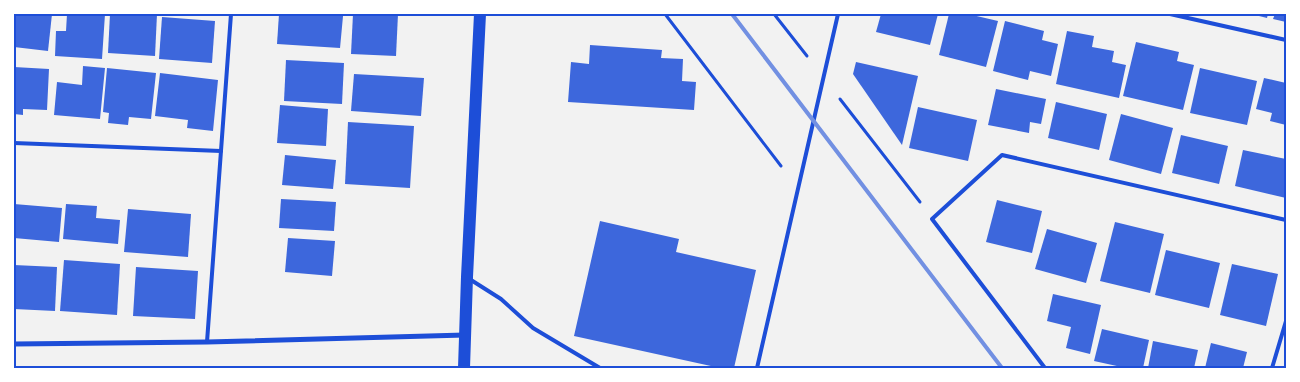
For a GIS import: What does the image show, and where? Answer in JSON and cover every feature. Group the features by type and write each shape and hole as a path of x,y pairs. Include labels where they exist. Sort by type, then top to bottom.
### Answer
{"main road":[{"path":"464,368 466,277 480,14"}],"street":[{"path":"14,344 207,342 465,335"}],"lane":[{"path":"207,342 231,14"},
{"path":"757,368 838,14"},
{"path":"1170,14 1286,40"},
{"path":"14,142 221,151"},
{"path":"1045,368 932,219 1002,155 1286,220"},
{"path":"466,277 501,299 533,328 600,368"},
{"path":"1272,368 1286,321"}],"path":[{"path":"665,14 785,171 798,192"},
{"path":"774,14 932,219"}],"building":[{"path":"14,14 52,14 48,51 14,47"},
{"path":"67,14 105,14 102,59 55,56 56,31 66,31"},
{"path":"110,14 157,14 155,56 108,53"},
{"path":"279,14 343,16 340,48 277,44"},
{"path":"353,14 398,14 396,56 351,54"},
{"path":"881,14 938,14 930,45 876,32"},
{"path":"949,14 968,14 998,21 986,67 939,55"},
{"path":"1251,14 1268,14 1267,18"},
{"path":"1275,14 1286,14 1286,22 1273,19"},
{"path":"162,17 215,21 212,63 159,59"},
{"path":"1005,21 1044,31 1042,40 1058,44 1051,76 1030,71 1028,80 993,71"},
{"path":"1067,31 1094,36 1092,47 1114,51 1112,62 1126,65 1119,98 1056,84"},
{"path":"1136,42 1179,52 1177,61 1194,65 1183,110 1123,96"},
{"path":"590,45 662,50 661,58 683,59 682,81 696,82 694,110 568,102 571,62 589,64"},
{"path":"286,60 344,63 342,104 284,101"},
{"path":"856,62 918,76 902,145 853,74"},
{"path":"83,66 105,68 100,119 54,115 57,82 82,85"},
{"path":"14,67 49,69 47,110 23,109 23,115 14,114"},
{"path":"107,68 156,73 151,119 129,117 128,125 108,123 109,113 103,112"},
{"path":"1200,68 1257,81 1247,125 1190,113"},
{"path":"160,73 218,80 213,131 187,128 188,120 155,116"},
{"path":"354,74 424,78 421,116 351,111"},
{"path":"1264,78 1286,83 1286,125 1270,121 1272,113 1256,109"},
{"path":"996,89 1046,99 1041,124 1030,122 1029,133 988,125"},
{"path":"1056,102 1107,114 1099,150 1048,138"},
{"path":"280,105 328,109 326,146 277,143"},
{"path":"918,107 977,120 968,161 909,148"},
{"path":"1121,114 1173,128 1161,174 1109,160"},
{"path":"348,122 414,126 410,188 345,184"},
{"path":"1181,135 1228,146 1219,184 1172,173"},
{"path":"1243,150 1286,159 1286,198 1235,186"},
{"path":"285,155 336,160 333,189 282,185"},
{"path":"281,199 336,202 334,231 279,228"},
{"path":"997,200 1042,211 1032,253 986,242"},
{"path":"14,204 62,208 59,242 14,238"},
{"path":"66,204 97,206 96,218 120,220 118,244 63,239"},
{"path":"128,209 191,214 188,257 124,252"},
{"path":"600,221 679,239 676,252 756,270 734,368 720,368 574,336"},
{"path":"1115,222 1164,234 1150,293 1100,281"},
{"path":"1047,229 1097,243 1086,283 1035,269"},
{"path":"288,238 335,241 332,276 285,272"},
{"path":"1166,250 1220,263 1209,308 1155,295"},
{"path":"64,260 120,264 117,315 60,311"},
{"path":"1232,264 1278,274 1266,326 1220,315"},
{"path":"14,265 57,267 55,311 14,309"},
{"path":"136,267 198,271 195,319 133,316"},
{"path":"1053,294 1101,305 1090,354 1066,348 1071,327 1047,321"},
{"path":"1102,329 1149,340 1143,368 1126,368 1094,361"},
{"path":"1153,341 1198,350 1194,368 1148,368"},
{"path":"1211,343 1247,352 1243,368 1205,368"}],"railway":[{"path":"732,14 1002,368"}]}
